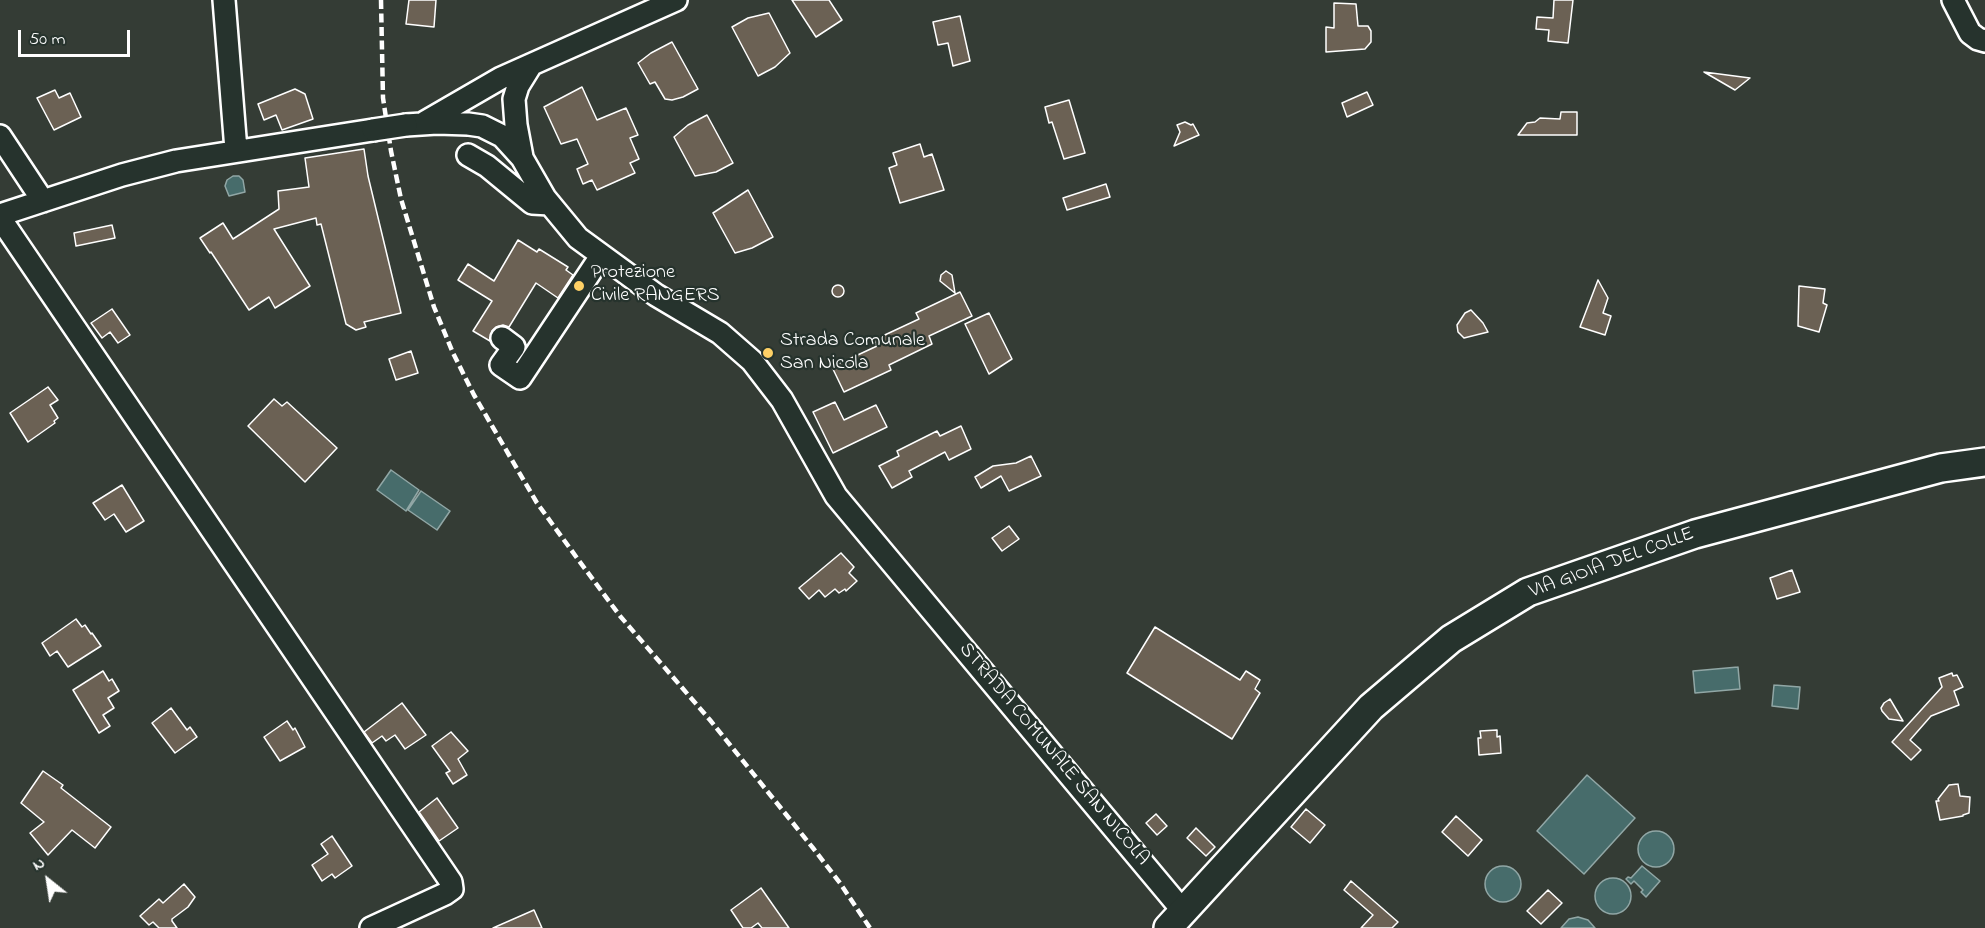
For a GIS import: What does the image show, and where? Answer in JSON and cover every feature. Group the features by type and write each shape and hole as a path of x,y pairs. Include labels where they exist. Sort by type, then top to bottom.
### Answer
{"main road":[{"name":"VIA GIOIA DEL COLLE","path":"1175,920 1371,707 1451,639 1528,592 1695,534 1941,468 1985,462"}],"street":[{"path":"224,0 236,150"},
{"path":"414,125 531,65 676,0"},
{"path":"1953,0 1970,33 1978,39 1985,40"},
{"path":"522,158 514,99 518,86 531,65"},
{"path":"468,96 468,124"},
{"path":"371,928 445,894 452,889 451,882 0,217 143,169 176,161 236,150 414,125 482,126 502,136 522,158"},
{"path":"0,136 43,201"},
{"path":"468,155 488,166 532,202 550,204"},
{"name":"STRADA COMUNALE SAN NICOLA","path":"522,158 550,204 578,238 656,295 720,333 752,361 782,400 836,496 1175,920"},
{"path":"502,338 514,347 501,365 520,378 601,256"}],"water":[{"path":"233,176 239,176 243,180 245,192 229,196 225,186 227,180"},
{"path":"391,470 419,490 406,511 377,490"},
{"path":"421,491 450,511 437,530 408,510"},
{"path":"1738,667 1740,689 1695,693 1693,671"},
{"path":"1774,685 1800,687 1798,709 1772,706"},
{"path":"1587,775 1635,818 1584,874 1537,831"},
{"path":"1656,831 1669,836 1674,849 1669,862 1656,867 1643,862 1638,849 1643,836"},
{"path":"1503,866 1516,871 1521,884 1516,897 1503,902 1490,897 1485,884 1490,871"},
{"path":"1642,866 1660,881 1646,897 1634,881 1631,884 1626,879 1631,878"},
{"path":"1613,878 1626,883 1631,896 1626,909 1613,914 1600,909 1595,896 1600,883"},
{"path":"1578,917 1588,920 1595,928 1561,928 1569,919"}],"building":[{"path":"409,0 436,0 434,27 406,24"},
{"path":"792,0 829,0 842,20 816,37"},
{"path":"1554,0 1573,0 1568,43 1548,41 1549,30 1536,29 1537,17 1553,18"},
{"path":"1334,3 1356,4 1358,26 1368,26 1371,31 1371,42 1365,49 1326,52 1326,27 1334,28"},
{"path":"769,13 790,53 775,67 758,76 732,27 748,18"},
{"path":"960,16 970,61 953,66 948,43 938,45 933,22"},
{"path":"672,42 698,89 672,100 665,99 655,82 650,84 638,63"},
{"path":"1704,72 1750,78 1735,90"},
{"path":"582,87 597,120 626,108 638,135 630,138 639,159 630,163 635,173 597,190 592,180 583,184 577,169 588,164 577,139 561,144 544,107"},
{"path":"295,89 305,94 313,119 282,130 276,115 264,120 258,104"},
{"path":"55,90 59,98 70,93 81,117 54,130 37,98"},
{"path":"1367,92 1373,105 1347,117 1342,103"},
{"path":"1069,100 1085,153 1064,159 1045,107"},
{"path":"1561,112 1577,112 1577,135 1518,135 1527,123 1535,122 1540,118 1560,119"},
{"path":"707,115 733,163 716,172 695,176 674,137 688,125"},
{"path":"1185,122 1193,124 1199,135 1174,146 1180,132 1177,125"},
{"path":"920,144 924,157 932,154 944,190 900,203 889,168 897,165 893,153"},
{"path":"364,149 368,176 401,313 364,322 366,327 356,330 346,324 321,224 317,225 316,218 274,229 310,286 275,308 269,297 249,310 200,238 223,223 233,239 279,209 278,191 309,187 305,158"},
{"path":"1106,184 1110,197 1067,210 1063,198"},
{"path":"748,190 773,237 752,248 735,253 713,213"},
{"path":"112,225 115,238 76,246 74,233"},
{"path":"518,240 537,252 539,249 568,267 566,270 573,275 558,298 536,283 509,327 503,325 496,327 492,331 490,341 473,331 492,301 458,280 468,264 494,281"},
{"path":"946,271 952,275 955,293 940,281 941,275"},
{"path":"1598,280 1608,298 1603,313 1611,316 1605,335 1580,327"},
{"path":"840,285 844,291 840,297 836,297 832,289"},
{"path":"1799,286 1825,289 1823,303 1827,305 1819,332 1798,326"},
{"path":"960,292 972,316 929,336 932,344 889,365 891,370 844,392 832,367 877,346 874,340 919,319 916,313"},
{"path":"112,309 130,335 118,343 110,332 102,338 91,323"},
{"path":"1471,310 1488,332 1464,338 1458,332 1457,325 1465,313"},
{"path":"989,313 1012,359 989,374 965,324"},
{"path":"411,351 418,373 396,380 389,359"},
{"path":"48,387 58,400 50,405 58,418 54,421 55,423 28,442 10,413"},
{"path":"274,399 282,406 287,402 337,448 305,482 248,426"},
{"path":"835,402 844,420 876,405 887,427 833,453 813,412"},
{"path":"961,426 971,449 949,460 945,452 909,471 912,477 892,488 879,466 899,456 897,451 937,431 940,436"},
{"path":"1031,456 1041,476 1009,491 1001,476 981,488 975,477 993,466 1016,463"},
{"path":"122,485 144,521 126,532 114,514 105,520 93,503"},
{"path":"1009,526 1019,539 1002,551 992,538"},
{"path":"841,553 854,567 849,573 857,581 846,591 845,589 839,593 835,589 825,597 819,590 809,599 799,588"},
{"path":"1792,570 1800,592 1777,599 1770,578"},
{"path":"76,619 82,627 85,625 101,646 68,667 57,651 50,656 42,643"},
{"path":"1155,627 1240,680 1246,671 1260,680 1255,689 1260,693 1232,739 1127,673"},
{"path":"103,671 109,681 112,679 119,691 108,698 114,708 103,715 110,726 99,733 73,690"},
{"path":"1952,673 1953,676 1957,675 1963,687 1954,691 1959,705 1931,716 1910,740 1921,750 1911,760 1892,742 1942,687 1939,678"},
{"path":"1890,699 1903,721 1889,719 1882,711 1884,703"},
{"path":"402,703 426,735 405,749 395,735 386,741 382,736 372,743 364,732"},
{"path":"171,708 187,730 190,727 197,737 175,753 152,723"},
{"path":"287,721 293,730 295,728 305,747 280,761 264,737"},
{"path":"1497,730 1497,737 1500,736 1501,753 1479,755 1480,731"},
{"path":"451,732 468,751 458,759 467,775 453,784 446,773 450,771 432,746"},
{"path":"43,771 63,785 61,788 111,827 95,848 72,830 48,855 30,833 44,822 21,803"},
{"path":"1958,784 1960,796 1970,797 1969,813 1940,820 1936,801 1939,801 1938,799 1949,785"},
{"path":"437,798 458,828 439,841 419,812"},
{"path":"1306,809 1325,825 1310,843 1291,827"},
{"path":"1156,814 1167,826 1157,835 1146,823"},
{"path":"1456,816 1482,840 1468,856 1442,832"},
{"path":"1196,828 1215,847 1206,856 1187,838"},
{"path":"332,836 352,866 335,878 332,874 322,881 312,865 328,854 321,844"},
{"path":"1351,881 1398,922 1392,928 1361,928 1373,915 1344,890"},
{"path":"184,884 195,897 188,907 172,919 177,928 159,928 153,922 149,925 140,916 159,899 163,903"},
{"path":"761,888 789,928 762,928 758,923 751,928 743,928 731,910"},
{"path":"1548,890 1562,903 1541,924 1527,911"},
{"path":"534,910 542,928 493,928"}],"railway":[{"path":"381,0 383,98 401,199 434,307 474,395 537,503 620,616 710,720 813,848 870,928"}],"place":[{"name":"Protezione Civile RANGERS","path":"579,286"},
{"name":"Strada Comunale San Nicola","path":"768,353"}]}
